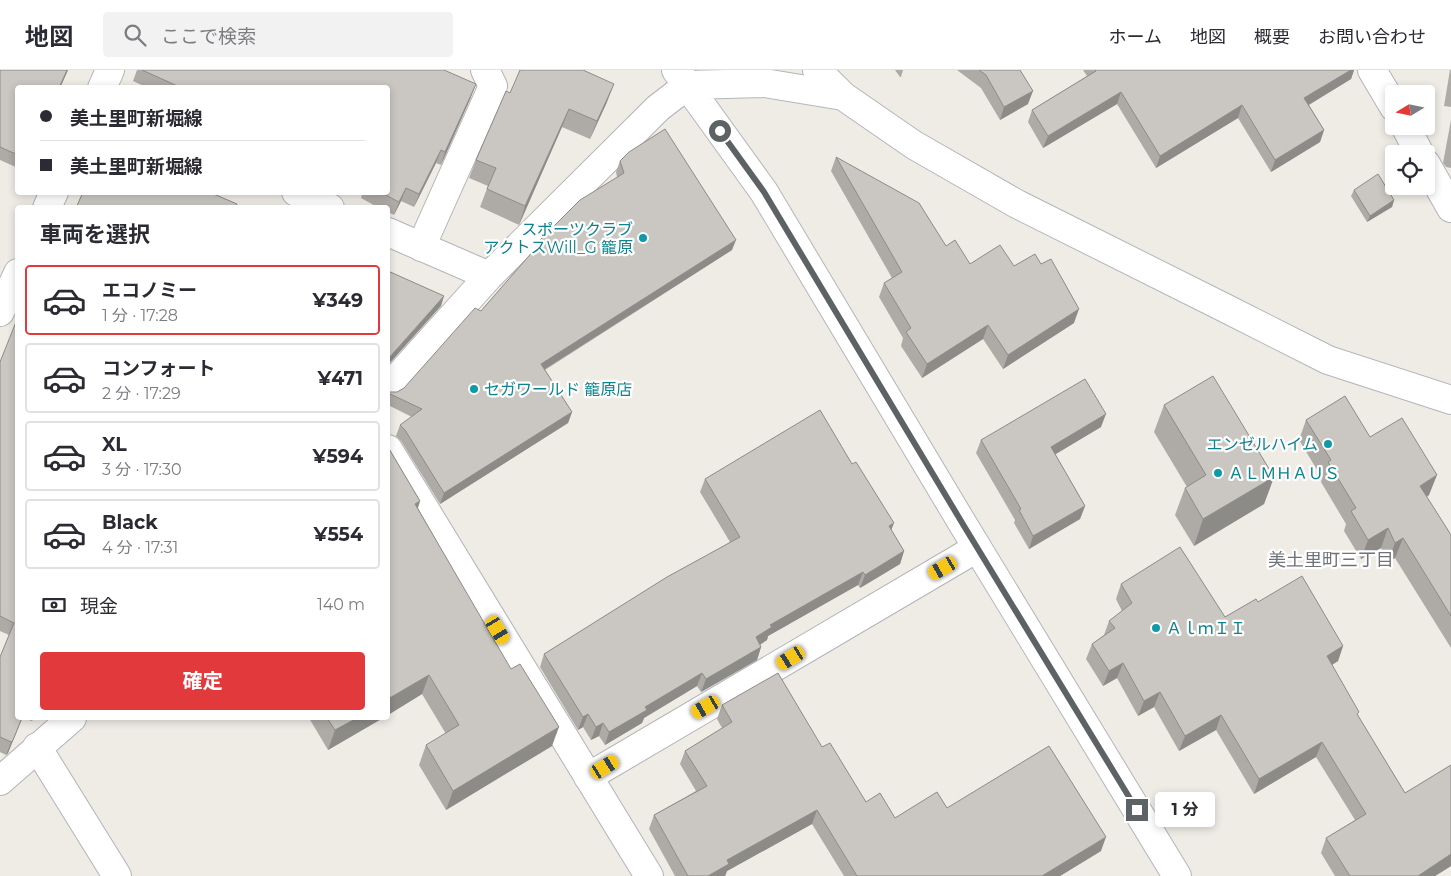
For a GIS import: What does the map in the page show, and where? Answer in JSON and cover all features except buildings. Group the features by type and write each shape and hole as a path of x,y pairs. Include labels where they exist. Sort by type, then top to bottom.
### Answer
{"street":[{"path":"103,85 110,70"},
{"path":"422,247 493,86 485,70"},
{"path":"817,70 843,96 914,145 1017,204 1328,360 1451,400"},
{"path":"1372,70 1385,92"},
{"path":"682,78 764,83 843,96"},
{"path":"390,386 489,276 658,108 682,78"},
{"path":"682,78 764,192 977,548 1177,876"},
{"path":"1435,180 1451,208"},
{"path":"302,195 324,205"},
{"path":"390,233 489,276"},
{"path":"0,312 15,280"},
{"path":"390,452 649,876"},
{"path":"588,777 977,548"},
{"path":"0,781 70,720"},
{"path":"37,747 117,876"}],"place":[{"name":"スポーツクラブ アクトスWill_G 籠原","path":"643,238"},
{"name":"セガワールド 籠原店","path":"474,389"},
{"name":"エンゼルハイム","path":"1328,444"},
{"name":"ＡＬＭＨＡＵＳ","path":"1218,473"},
{"name":"ＡｌｍＩＩ","path":"1156,628"}],"district":[{"name":"美土里町三丁目","path":"1331,560"}],"route":[{"path":"720,131 764,192 1137,810"}]}
